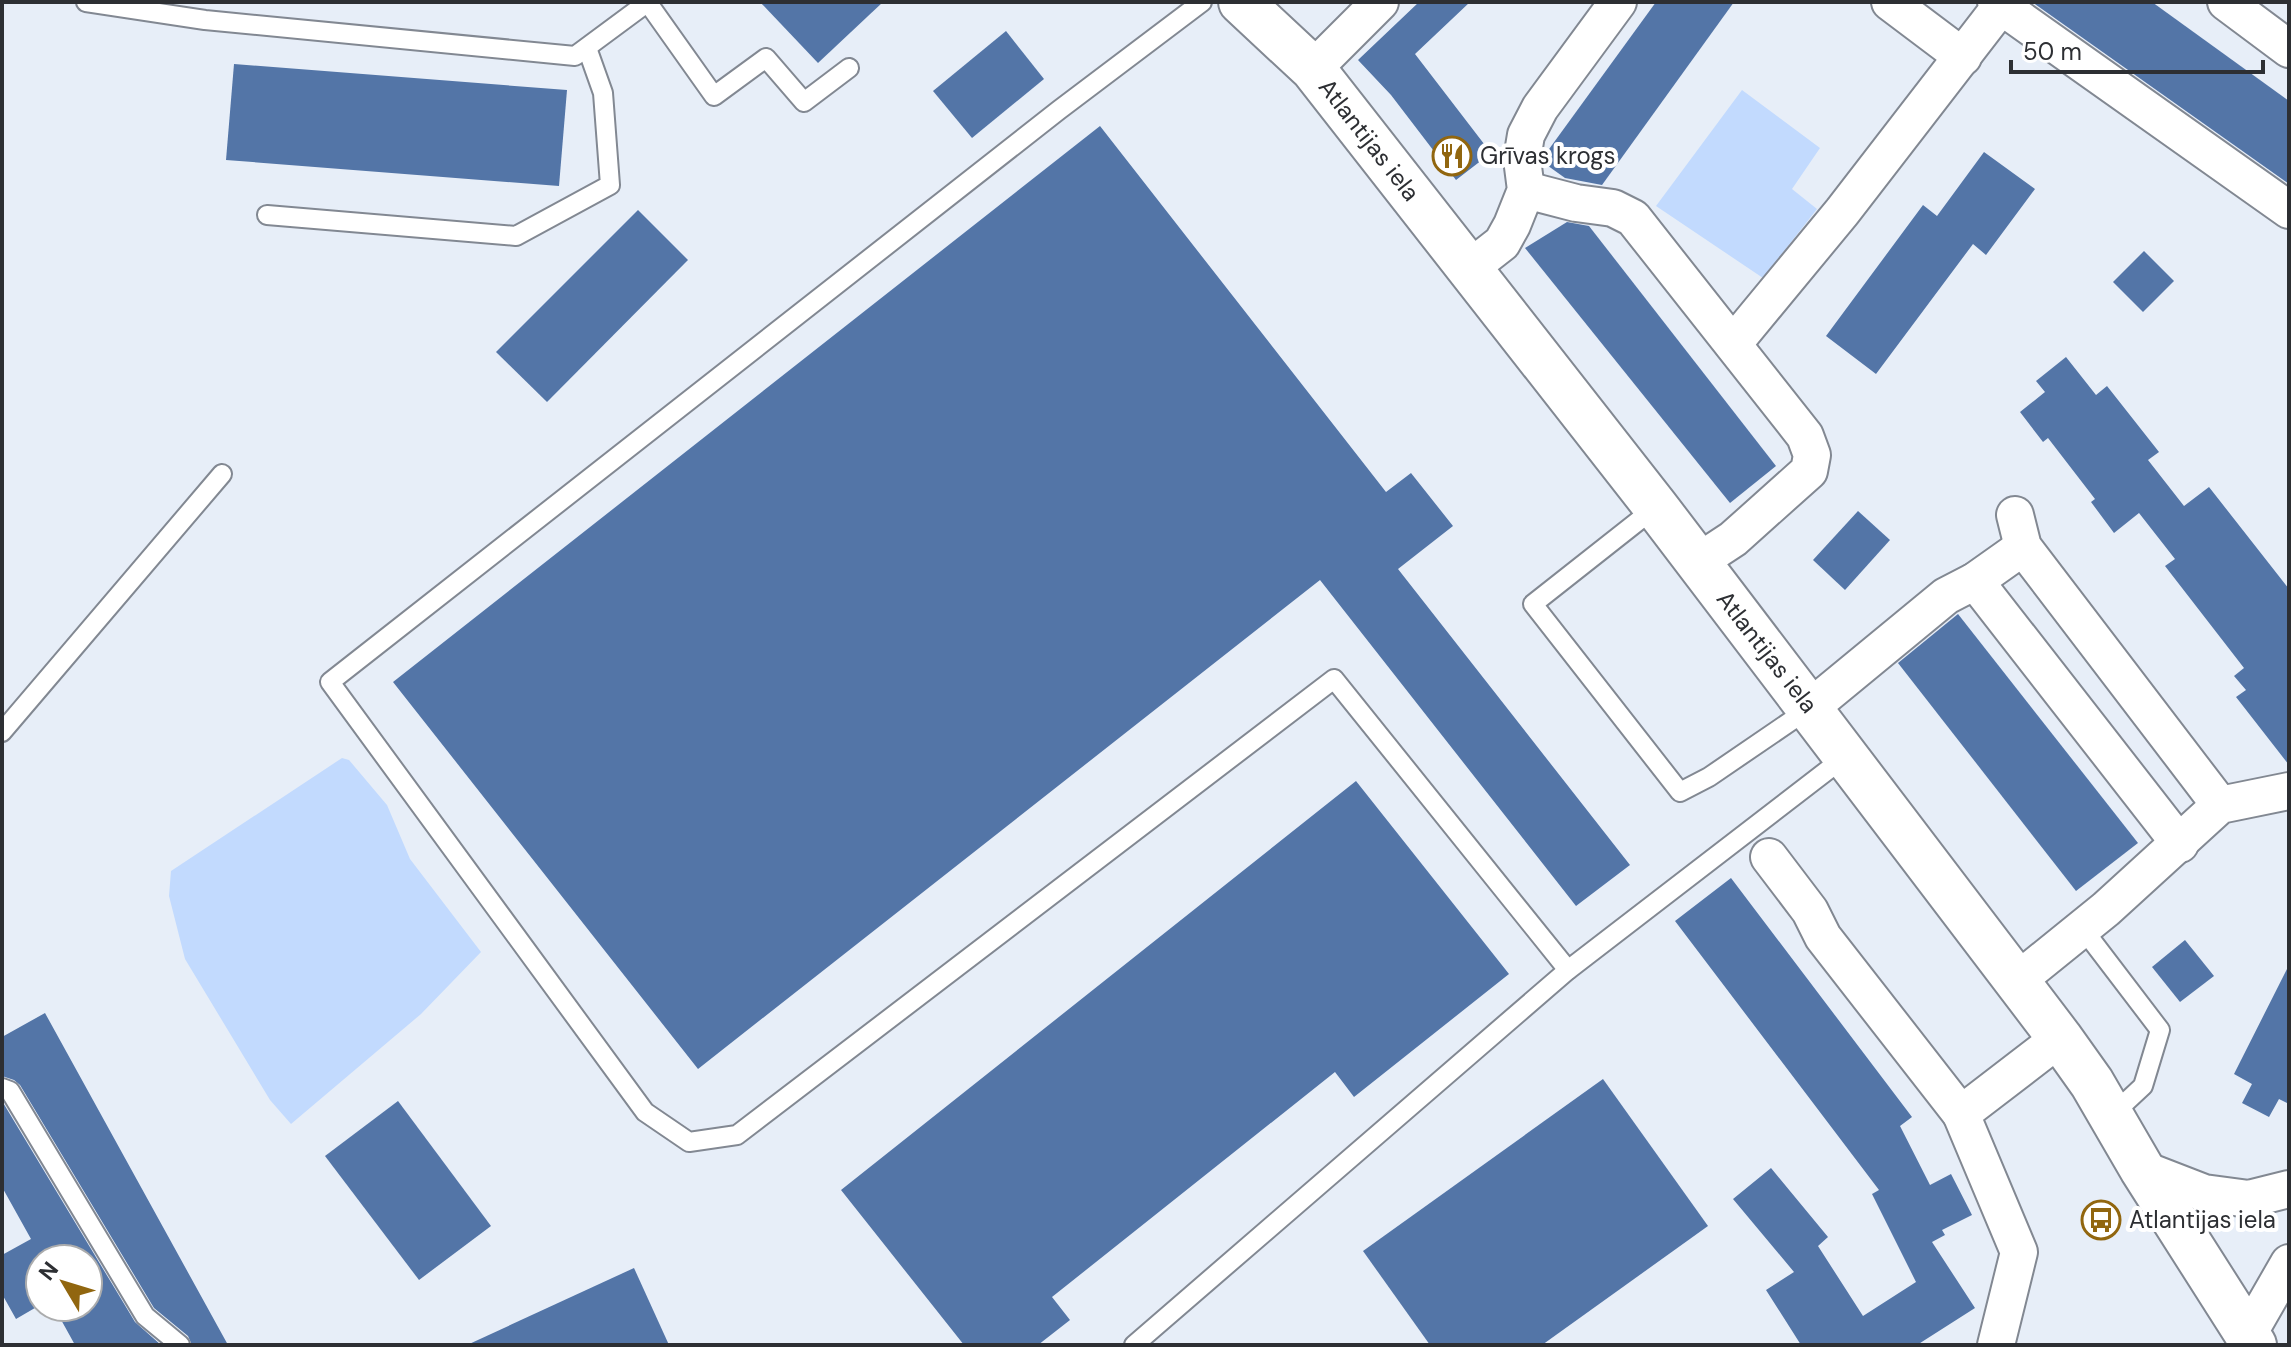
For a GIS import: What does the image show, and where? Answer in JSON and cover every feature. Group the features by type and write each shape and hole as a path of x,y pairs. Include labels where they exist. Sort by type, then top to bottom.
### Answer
{"main road":[{"name":"Atlantijas iela","path":"1241,2 1313,69 1656,507 2060,1038 2249,1342"}],"street":[{"path":"1313,69 1380,2"},
{"path":"1470,268 1502,243 1512,225 1526,190 1522,159 1526,135 1540,108 1618,2"},
{"path":"1890,2 1963,57"},
{"path":"2226,2 2289,49"},
{"path":"1733,344 1842,212 1963,57 1999,4 2289,210"},
{"path":"1526,190 1576,203 1613,208 1633,218 1805,436 1812,455 1809,471 1733,539 1698,562"},
{"path":"1810,708 1946,596 1975,581 2019,531 2220,805"},
{"path":"1975,581 2180,844"},
{"path":"2017,981 2083,929 2220,805 2289,791"},
{"path":"1769,857 1810,911 1823,937 1961,1114 2019,1252 1991,1344"},
{"path":"1961,1114 2060,1038"},
{"path":"2142,1169 2204,1193 2249,1199 2289,1189"},
{"path":"2249,1342 2289,1263"}],"lane":[{"path":"86,2 206,11 575,56 648,3 714,96 766,58 804,102 849,68"},
{"path":"1202,2 330,682 645,1112 689,1142 737,1135 1334,679 1568,970"},
{"path":"267,215 516,236 610,185 603,93 587,48"},
{"path":"4,726 222,474"},
{"path":"1656,507 1533,604 1680,792 1709,777 1810,708"},
{"path":"1134,1345 1568,970 1846,756"},
{"path":"2083,929 2160,1030 2143,1086 2111,1116"},
{"path":"2,1088 10,1091 145,1316 180,1345"}],"shaded area":[{"path":"1742,90 1820,148 1792,189 1817,209 1763,278 1656,206"},
{"path":"342,758 349,760 387,805 410,859 481,952 421,1014 291,1124 270,1100 185,959 169,896 171,871"}],"building":[{"path":"760,2 883,2 818,63"},
{"path":"1419,2 1470,2 1415,54 1491,153 1456,180 1391,95 1358,60"},
{"path":"1656,2 1734,2 1602,185 1565,178 1544,163 1544,156"},
{"path":"2032,2 2152,2 2289,101 2289,184"},
{"path":"1006,31 1044,79 972,138 933,91"},
{"path":"234,64 567,90 559,186 226,160"},
{"path":"1100,126 1386,492 1411,473 1453,526 1398,569 1630,865 1576,906 1320,580 698,1069 393,682"},
{"path":"1984,152 2035,189 1986,255 1973,244 1876,374 1826,336 1923,205 1937,216"},
{"path":"638,210 688,260 547,402 496,352"},
{"path":"1567,222 1589,226 1776,466 1730,503 1525,248"},
{"path":"2144,251 2174,281 2143,312 2113,282"},
{"path":"2066,357 2096,395 2107,386 2159,452 2148,460 2184,506 2209,487 2289,589 2289,765 2236,697 2246,690 2234,676 2244,668 2165,566 2175,559 2139,513 2114,533 2091,502 2095,499 2048,438 2043,442 2020,412 2045,392 2036,381"},
{"path":"1858,511 1890,540 1845,590 1813,560"},
{"path":"1958,614 2138,843 2076,891 1898,663"},
{"path":"1356,781 1509,974 1354,1097 1335,1072 1052,1297 1070,1320 1038,1345 964,1345 841,1190"},
{"path":"1731,878 1912,1117 1900,1126 1930,1185 1951,1174 1972,1215 1942,1230 1945,1235 1932,1242 1975,1308 1917,1345 1801,1345 1766,1290 1794,1272 1733,1199 1771,1168 1828,1237 1818,1246 1863,1316 1916,1282 1872,1194 1879,1190 1675,921"},
{"path":"2185,940 2214,976 2180,1002 2152,967"},
{"path":"2289,965 2289,1104 2279,1099 2269,1117 2242,1103 2252,1084 2234,1074"},
{"path":"45,1013 228,1345 192,1345 188,1336 154,1308 20,1085 2,1076 2,1037"},
{"path":"1603,1079 1708,1226 1542,1345 1430,1345 1363,1251"},
{"path":"2,1101 87,1243 24,1243 24,1314 16,1319 2,1294 2,1255 31,1239 2,1187"},
{"path":"398,1101 491,1226 419,1280 325,1156"},
{"path":"634,1268 669,1345 467,1345"},
{"path":"104,1270 135,1322 161,1345 75,1345 63,1323 104,1323"}],"place":[{"name":"Grīvas krogs","path":"1452,156"},
{"name":"Atlantijas iela","path":"2101,1220"}]}
